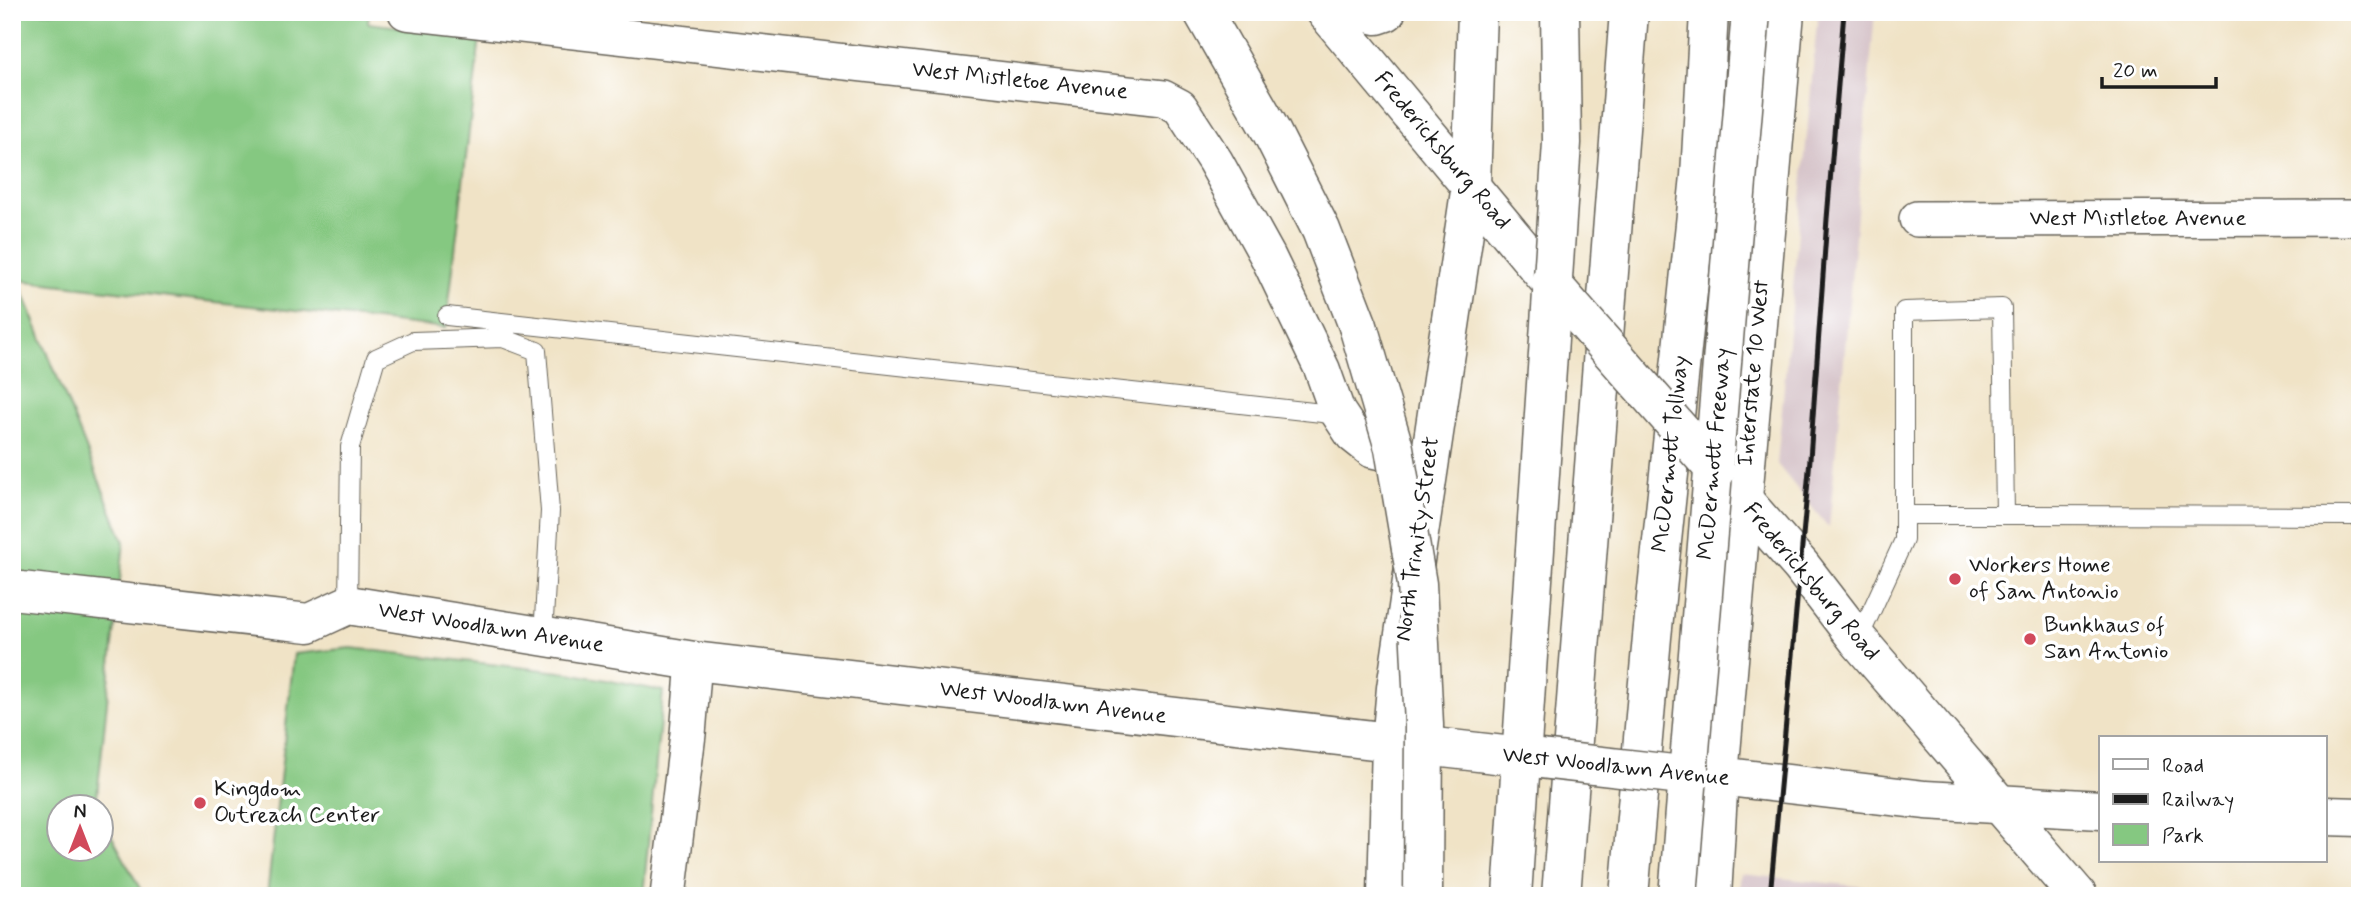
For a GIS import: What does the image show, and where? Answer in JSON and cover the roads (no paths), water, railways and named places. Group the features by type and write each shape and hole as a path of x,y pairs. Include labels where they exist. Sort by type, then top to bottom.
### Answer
{"main road":[{"path":"1203,12 1271,131 1315,218 1358,326 1394,449 1417,584 1424,725 1423,896"},
{"name":"Fredericksburg Road","path":"1326,12 1550,282 1801,566 1858,640 2078,896"},
{"path":"1365,12 1377,15 1385,12"},
{"path":"1471,185 1477,12"},
{"path":"1511,896 1562,143 1560,12"},
{"path":"1561,896 1629,12"},
{"name":"McDermott Tollway","path":"1629,896 1652,637 1700,176 1709,12"},
{"name":"McDermott Freeway","path":"1678,896 1751,12"},
{"name":"Interstate 10 West","path":"1712,896 1705,776 1744,501 1784,12"},
{"name":"North Trinity Street","path":"1387,896 1395,688 1471,185"},
{"name":"West Woodlawn Avenue","path":"30,592 309,623 348,605 694,661 1434,747 1926,800 2099,810"},
{"path":"2326,816 2360,817"}],"street":[{"name":"West Mistletoe Avenue","path":"406,12 1163,98 1180,107 1215,161 1268,257 1322,369 1340,415 1353,435 1372,450 1429,462"},
{"name":"West Mistletoe Avenue","path":"1917,219 2360,218"},
{"path":"668,896 694,661"}],"lane":[{"path":"1858,640 1904,540 1904,311 2002,308 2005,514"},
{"path":"447,316 1340,415"},
{"path":"348,605 350,447 376,358 413,341 503,338 537,351 550,511 543,637"},
{"path":"1905,515 2360,516"}],"railway":[{"path":"1770,896 1810,459 1844,12"}],"place":[{"name":"Workers Home of San Antonio","path":"1955,579"},
{"name":"Bunkhaus of San Antonio","path":"2030,639"},
{"name":"Kingdom Outreach Center","path":"200,803"}]}
